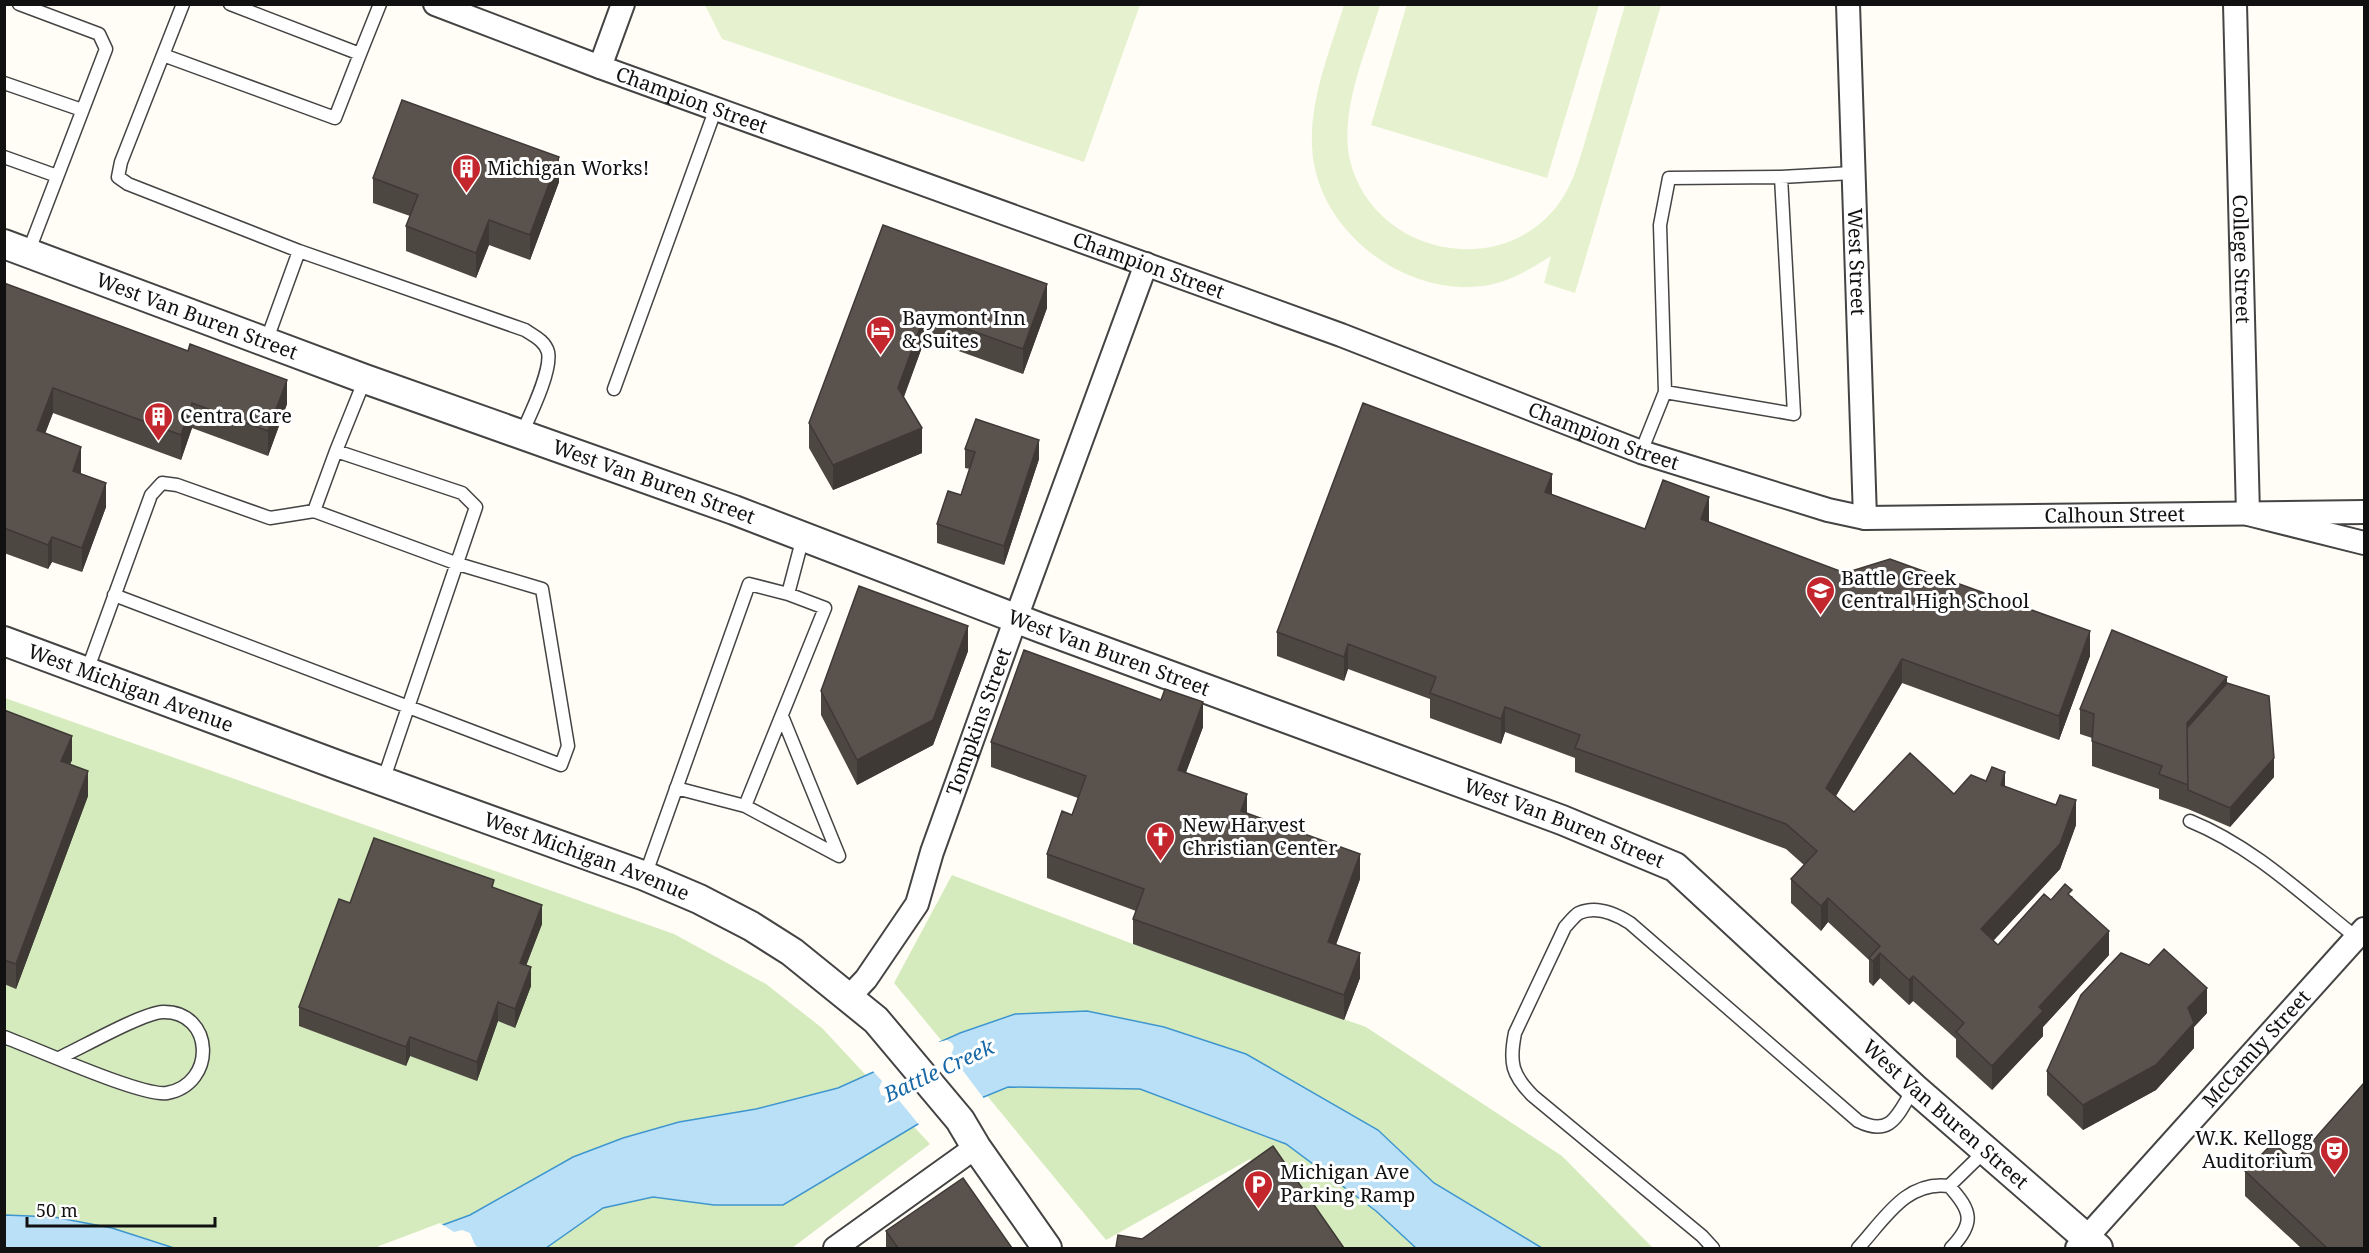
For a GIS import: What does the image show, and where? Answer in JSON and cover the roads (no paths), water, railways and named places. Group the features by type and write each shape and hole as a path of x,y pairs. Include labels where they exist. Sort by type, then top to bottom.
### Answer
{"street":[{"name":"Champion Street","path":"435,4 600,67 1341,335 1641,452 1828,510 1865,518"},
{"path":"600,67 623,4"},
{"name":"West Street","path":"1848,4 1865,518"},
{"name":"College Street","path":"2235,4 2248,514"},
{"name":"West Van Buren Street","path":"16,248 365,379 803,537 1562,820 1675,867 2087,1245"},
{"name":"Tompkins Street","path":"849,997 866,979 917,904 932,852 1146,264"},
{"name":"Calhoun Street","path":"1865,518 2364,512"},
{"path":"2248,514 2364,543"},
{"name":"West Michigan Avenue","path":"4,641 645,876 699,899 751,926 792,952 876,1020 960,1119 976,1147 1047,1248"},
{"name":"McCamly Street","path":"2087,1245 2361,934"},
{"path":"835,1248 976,1147"}],"lane":[{"path":"16,248 57,176 106,49 99,34 19,4"},
{"path":"183,4 121,162 118,177 128,184 299,251 525,330 542,340 548,352 548,363 522,434"},
{"path":"230,4 360,54"},
{"path":"163,55 335,118 380,4"},
{"path":"4,83 82,110"},
{"path":"614,389 716,108"},
{"path":"4,157 57,176"},
{"path":"1641,452 1665,392 1660,225 1669,178 1781,177 1852,173"},
{"path":"1665,392 1794,414 1781,177"},
{"path":"266,342 299,251"},
{"path":"314,511 365,379"},
{"path":"336,451 462,493 476,507 383,781"},
{"path":"87,671 114,595 151,495 162,483 177,485 270,518 314,511 458,564 542,589 568,746 561,765 114,595"},
{"path":"788,594 803,537"},
{"path":"645,876 748,584 788,594 825,608 746,806"},
{"path":"676,788 746,806 839,856 782,716"},
{"path":"2190,821 2244,848 2361,934"},
{"path":"1713,1248 1702,1236 1533,1096 1521,1083 1512,1066 1515,1034 1565,927 1579,913 1597,910 1616,914 1630,923 1858,1121 1872,1128 1885,1126 1897,1116 1914,1088"},
{"path":"4,1037 147,1092 166,1093 184,1087 195,1077 202,1063 203,1050 201,1037 196,1027 187,1020 163,1012 147,1016 59,1058"},
{"path":"1949,1186 1986,1150"},
{"path":"1858,1248 1909,1194 1919,1188 1934,1184 1949,1186 1964,1203 1968,1214 1968,1227 1951,1248"}],"water":[{"name":"Battle Creek","path":"1087,1011 1164,1027 1246,1054 1378,1130 1434,1183 1542,1248 1416,1248 1376,1211 1286,1144 1140,1089 1008,1087 918,1124 783,1205 714,1205 653,1197 603,1208 546,1248 380,1248 470,1215 573,1157 623,1138 679,1122 756,1109 838,1088 960,1033 1015,1014"},
{"path":"5,1215 54,1217 112,1228 174,1248 5,1248"}],"place":[{"name":"Michigan Works!","path":"466,194"},
{"name":"Baymont Inn & Suites","path":"881,356"},
{"name":"Centra Care","path":"159,442"},
{"name":"Battle Creek Central High School","path":"1820,616"},
{"name":"New Harvest Christian Center","path":"1161,862"},
{"name":"W.K. Kellogg Auditorium","path":"2334,1176"},
{"name":"Michigan Ave Parking Ramp","path":"1259,1210"}]}
